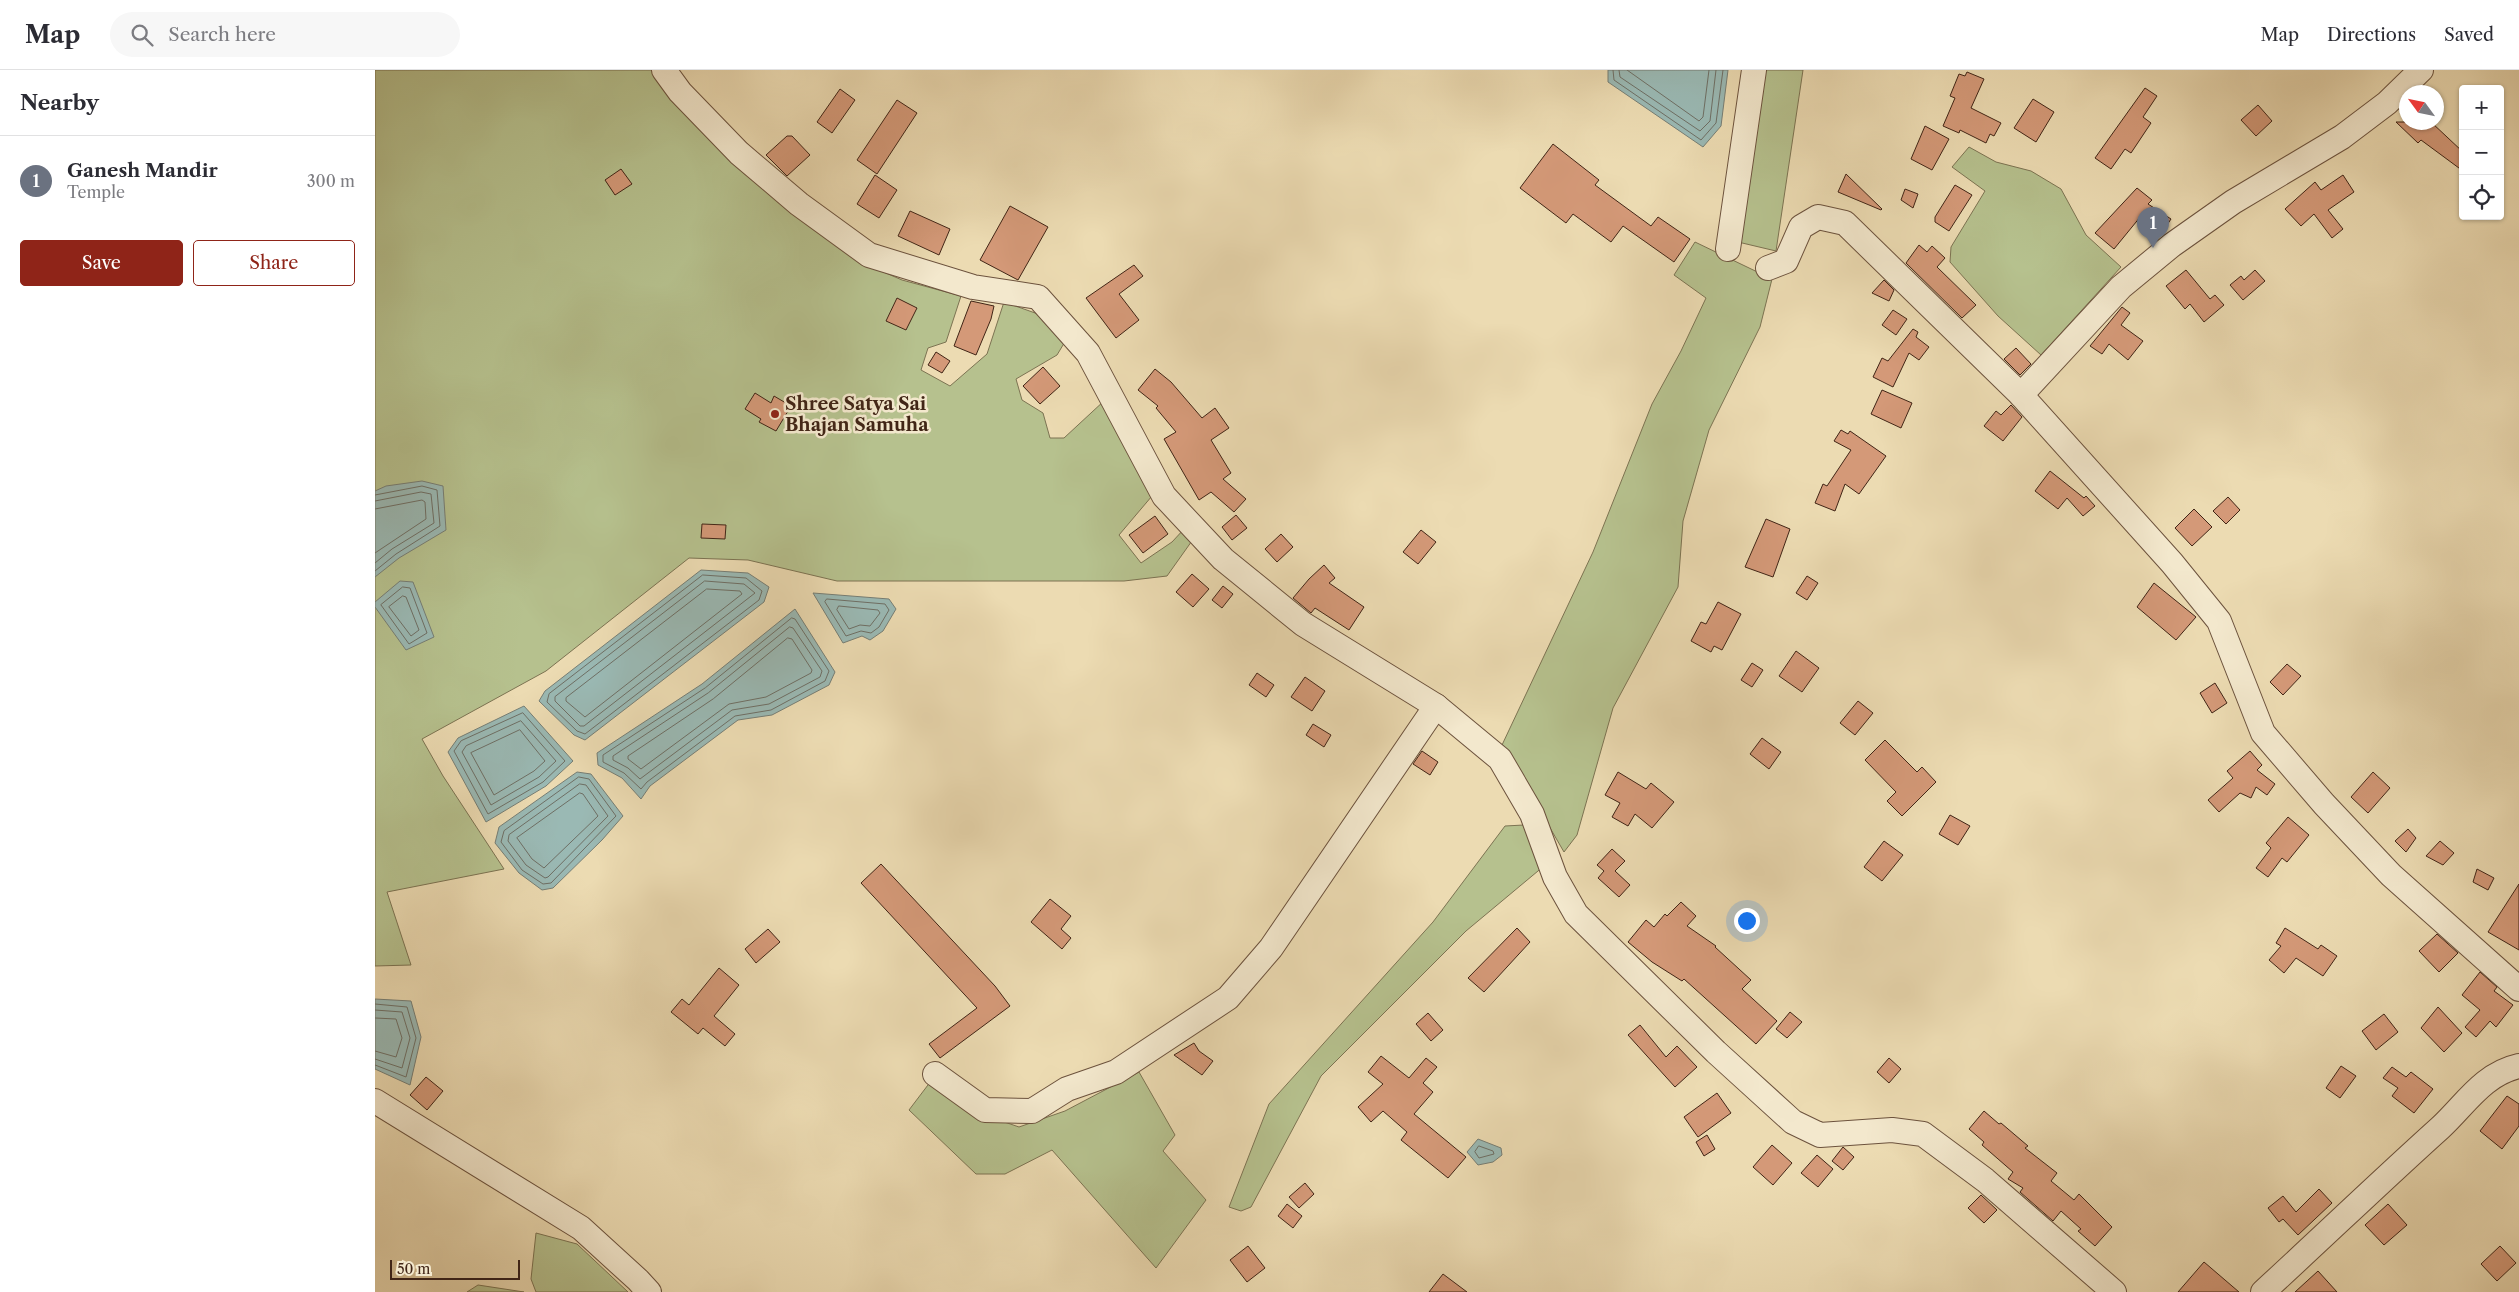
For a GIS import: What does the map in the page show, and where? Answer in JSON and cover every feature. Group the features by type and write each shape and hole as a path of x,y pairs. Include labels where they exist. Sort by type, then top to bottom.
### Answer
{"street":[{"path":"665,70 680,92 739,153 799,204 869,255 973,286 1038,297 1088,353 1165,496 1223,560 1303,624 1436,706 1500,759 1532,814 1555,877 1576,914 1716,1052 1793,1122 1820,1134 1892,1130 1923,1134 1985,1180 2114,1292"},
{"path":"1728,249 1754,70"},
{"path":"2021,394 2121,287 2172,245 2233,202 2342,137 2387,103 2421,70"},
{"path":"1768,268 1786,261 1801,227 1818,217 1845,223 2021,394 2172,563 2219,621 2263,733 2324,804 2391,875 2519,989"},
{"path":"935,1074 985,1110 1032,1111 1067,1089 1116,1072 1228,998 1271,948 1436,706"},
{"path":"2263,1292 2442,1126 2480,1086 2515,1063"},
{"path":"375,1101 581,1228 649,1292"}],"green space":[{"path":"375,70 657,70 879,270 902,280 961,296 946,342 928,348 921,370 950,386 987,354 1004,302 1038,314 1066,340 1057,355 1016,379 1022,400 1043,413 1050,438 1064,438 1105,400 1152,496 1119,535 1141,563 1172,542 1185,528 1194,538 1167,576 1124,581 837,581 748,560 689,558 546,671 422,739 443,776 504,869 387,892 411,965 375,966"},
{"path":"1763,70 1803,70 1776,251 1738,242"},
{"path":"1969,147 1996,162 2031,171 2061,189 2086,235 2121,267 2041,355 1998,316 1950,262 1951,247 1985,191 1952,167"},
{"path":"1695,242 1772,279 1760,327 1709,430 1683,521 1678,587 1613,708 1577,835 1564,852 1502,745 1593,552 1652,404 1681,351 1706,298 1674,275"},
{"path":"1524,825 1544,866 1466,931 1321,1076 1251,1207 1241,1211 1229,1207 1269,1104 1433,922 1505,826"},
{"path":"1139,1072 1175,1135 1163,1151 1206,1200 1156,1268 1052,1150 1005,1174 976,1174 909,1110 931,1081 967,1109 1019,1127 1065,1111"},
{"path":"536,1233 577,1244 628,1292 536,1292 531,1279"},
{"path":"478,1285 524,1292 467,1292"}],"water":[{"path":"1608,70 1728,70 1721,126 1703,147 1608,82"},
{"path":"422,481 443,486 446,530 399,558 375,577 375,491 386,486"},
{"path":"701,570 748,573 769,587 764,602 585,740 574,735 539,701 545,691"},
{"path":"400,581 413,582 434,637 406,650 375,607 375,602"},
{"path":"813,593 889,599 896,609 883,631 870,640 862,636 843,643"},
{"path":"795,609 835,672 829,685 772,715 738,720 650,786 641,799 622,778 598,765 597,753 702,684"},
{"path":"524,706 573,761 546,786 486,822 448,752 458,738"},
{"path":"577,772 591,774 623,816 602,840 553,888 542,890 519,873 495,843 499,827"},
{"path":"375,999 411,1001 421,1037 410,1085 375,1069"},
{"path":"1478,1139 1501,1148 1502,1155 1493,1162 1478,1165 1467,1152"}],"building":[{"path":"1967,72 1984,79 1971,108 2001,123 1994,136 1990,134 1986,143 1960,130 1959,133 1943,126 1955,98 1950,96 1959,74 1965,76"},
{"path":"2145,88 2157,96 2143,117 2151,123 2131,153 2125,149 2111,169 2095,158"},
{"path":"840,89 855,100 832,133 817,122"},
{"path":"2033,99 2054,112 2036,142 2014,128"},
{"path":"897,100 917,113 877,174 857,160"},
{"path":"2258,105 2272,121 2256,136 2241,120"},
{"path":"1925,126 1949,139 1932,170 1911,159"},
{"path":"2404,130 2440,130 2459,148 2459,168 2421,140 2418,143"},
{"path":"787,136 792,136 810,155 787,176 766,155"},
{"path":"1553,144 1599,180 1595,185 1651,226 1658,217 1690,239 1674,262 1623,226 1611,242 1573,214 1566,223 1520,188"},
{"path":"621,169 632,184 615,195 605,180"},
{"path":"1846,174 1882,209 1881,210 1838,192"},
{"path":"875,175 897,190 879,218 857,204"},
{"path":"2343,175 2354,192 2328,210 2343,229 2332,238 2314,214 2301,226 2285,209 2315,182 2321,190"},
{"path":"1955,185 1972,195 1949,231 1935,222 1935,217"},
{"path":"2137,188 2152,200 2148,204 2171,219 2163,231 2141,216 2114,249 2095,233"},
{"path":"1905,189 1918,194 1913,208 1901,200"},
{"path":"1010,206 1048,227 1018,280 980,260"},
{"path":"910,211 950,229 939,255 898,236"},
{"path":"1919,245 1927,252 1932,246 1945,258 1937,267 1976,305 1962,318 1906,263"},
{"path":"1134,265 1143,276 1119,294 1139,320 1116,338 1086,298"},
{"path":"2186,270 2210,299 2215,295 2224,305 2204,322 2190,304 2185,309 2166,286"},
{"path":"2255,270 2265,281 2243,300 2230,285 2241,276 2244,280"},
{"path":"1884,280 1894,290 1889,301 1872,293"},
{"path":"897,298 917,308 906,330 886,321"},
{"path":"971,301 994,306 991,319 976,355 954,346"},
{"path":"2122,307 2130,313 2121,325 2143,341 2128,360 2109,344 2102,354 2090,346"},
{"path":"1893,310 1907,319 1896,335 1882,325"},
{"path":"1913,329 1918,332 1916,337 1929,347 1919,360 1909,353 1893,387 1873,377 1882,358 1888,361"},
{"path":"2016,348 2031,364 2020,375 2004,359"},
{"path":"936,352 950,361 942,373 928,365"},
{"path":"1043,367 1060,386 1040,404 1023,386"},
{"path":"1155,369 1171,382 1202,418 1215,408 1229,428 1211,440 1231,473 1223,479 1246,499 1234,512 1211,492 1199,500 1164,439 1176,432 1156,408 1158,406 1138,390"},
{"path":"1882,390 1912,403 1901,428 1871,414"},
{"name":"Shree Satya Sai Bhajan Samuha","path":"755,393 771,403 774,396 791,406 776,431 759,422 761,419 745,409"},
{"path":"2011,405 2022,417 2003,441 1984,426 1996,411 2001,415"},
{"path":"1841,430 1848,434 1850,431 1886,456 1859,494 1845,484 1835,511 1815,503 1823,484 1827,486 1851,450 1834,441"},
{"path":"2050,471 2084,498 2086,496 2095,506 2083,516 2067,498 2058,509 2035,491"},
{"path":"2228,497 2240,510 2226,524 2213,511"},
{"path":"2194,509 2212,527 2192,546 2175,528"},
{"path":"1236,515 1247,528 1232,540 1222,527"},
{"path":"1155,516 1168,534 1143,553 1129,535"},
{"path":"1766,519 1790,529 1773,577 1745,567"},
{"path":"702,524 726,525 725,539 701,538"},
{"path":"1421,530 1436,542 1418,564 1403,552"},
{"path":"1281,534 1293,547 1277,562 1265,549"},
{"path":"1324,565 1335,578 1329,583 1364,607 1349,630 1315,608 1311,613 1293,598"},
{"path":"1192,574 1209,589 1193,607 1176,592"},
{"path":"1807,576 1818,583 1807,600 1796,593"},
{"path":"2154,583 2196,617 2176,640 2137,607"},
{"path":"1223,586 1233,594 1222,608 1212,600"},
{"path":"1718,602 1741,614 1722,650 1714,646 1711,652 1691,641 1701,622 1706,624"},
{"path":"1796,651 1819,668 1802,692 1779,676"},
{"path":"1752,663 1763,670 1752,687 1741,680"},
{"path":"2287,664 2301,676 2283,695 2270,682"},
{"path":"1257,673 1274,685 1266,697 1249,685"},
{"path":"1305,677 1325,691 1312,711 1291,697"},
{"path":"2215,683 2227,703 2212,713 2200,693"},
{"path":"1858,701 1873,713 1855,735 1840,723"},
{"path":"1313,724 1331,735 1324,747 1306,735"},
{"path":"1762,738 1781,752 1769,769 1750,754"},
{"path":"1885,740 1917,772 1922,767 1936,782 1902,816 1887,801 1896,792 1865,760"},
{"path":"1422,751 1438,762 1430,775 1413,764"},
{"path":"2250,751 2262,765 2257,770 2275,784 2267,795 2256,787 2251,798 2240,793 2219,812 2208,800 2233,778 2227,771"},
{"path":"1618,772 1646,789 1651,783 1674,802 1652,828 1635,814 1628,826 1612,817 1620,803 1605,795"},
{"path":"2373,772 2390,788 2368,813 2351,797"},
{"path":"1950,815 1970,826 1958,845 1939,834"},
{"path":"2288,817 2309,835 2287,862 2282,858 2268,877 2256,868 2271,848 2266,843"},
{"path":"2408,829 2416,838 2406,852 2395,841"},
{"path":"1884,841 1903,855 1882,881 1864,867"},
{"path":"2440,841 2454,853 2443,865 2426,856"},
{"path":"1612,849 1625,861 1615,871 1630,885 1619,897 1598,878 1604,871 1597,865"},
{"path":"881,864 995,986 1010,1006 940,1058 929,1044 977,1008 861,883"},
{"path":"2477,869 2494,878 2488,890 2473,882"},
{"path":"2519,884 2519,950 2488,932"},
{"path":"1050,899 1071,916 1061,929 1071,938 1062,949 1031,922"},
{"path":"1681,902 1696,916 1687,926 1716,946 1751,980 1742,989 1777,1021 1756,1044 1684,979 1682,981 1652,962 1628,942 1646,920 1654,927 1665,914 1667,916"},
{"path":"1517,928 1530,942 1484,992 1468,978"},
{"path":"2285,928 2318,949 2321,945 2337,956 2323,976 2296,958 2284,973 2269,960 2281,946 2276,943"},
{"path":"768,929 780,942 756,963 745,949"},
{"path":"2437,934 2458,953 2439,972 2419,951"},
{"path":"719,968 739,985 714,1016 735,1034 725,1046 703,1028 698,1034 671,1012 682,999 689,1005"},
{"path":"2480,972 2497,987 2494,991 2513,1005 2496,1027 2490,1021 2476,1037 2465,1027 2480,1010 2462,995"},
{"path":"2438,1007 2462,1033 2444,1052 2421,1028"},
{"path":"1790,1012 1802,1022 1787,1038 1776,1029"},
{"path":"1428,1013 1443,1030 1431,1041 1416,1024"},
{"path":"2384,1014 2398,1032 2376,1050 2362,1031"},
{"path":"1640,1025 1666,1057 1677,1046 1697,1067 1675,1087 1628,1035"},
{"path":"1194,1043 1199,1051 1213,1061 1202,1075 1174,1055"},
{"path":"1381,1056 1409,1078 1426,1058 1437,1067 1423,1083 1433,1092 1414,1114 1466,1157 1448,1178 1401,1140 1407,1132 1383,1111 1371,1122 1358,1107 1383,1084 1368,1072"},
{"path":"1889,1058 1901,1069 1889,1083 1877,1072"},
{"path":"2341,1066 2356,1076 2340,1098 2326,1088"},
{"path":"2392,1067 2406,1077 2411,1072 2433,1089 2414,1113 2392,1096 2398,1088 2383,1078"},
{"path":"426,1077 443,1091 427,1110 410,1095"},
{"path":"1717,1093 1731,1113 1698,1137 1684,1117"},
{"path":"2507,1096 2519,1104 2519,1126 2502,1149 2480,1131"},
{"path":"1984,1111 1999,1124 2001,1123 2028,1146 2025,1148 2057,1173 2051,1181 2074,1200 2079,1194 2112,1227 2095,1246 2078,1231 2081,1229 2061,1211 2053,1221 2020,1192 2023,1188 2008,1179 2013,1172 1982,1145 1984,1142 1969,1129"},
{"path":"1707,1135 1715,1149 1704,1156 1696,1142"},
{"path":"1772,1145 1792,1163 1773,1185 1753,1167"},
{"path":"1843,1147 1854,1157 1843,1170 1832,1161"},
{"path":"1817,1155 1833,1169 1818,1187 1801,1173"},
{"path":"1305,1183 1314,1194 1299,1208 1289,1197"},
{"path":"2319,1189 2332,1203 2298,1235 2283,1219 2279,1222 2268,1208 2283,1196 2296,1212"},
{"path":"1981,1195 1997,1210 1984,1223 1968,1208"},
{"path":"1287,1204 1302,1216 1293,1228 1278,1216"},
{"path":"2388,1204 2407,1225 2384,1245 2365,1225"},
{"path":"1248,1246 1265,1268 1247,1282 1230,1260"},
{"path":"2500,1246 2516,1263 2497,1281 2481,1264"},
{"path":"2204,1262 2239,1292 2178,1292"},
{"path":"2318,1271 2337,1292 2295,1292"},
{"path":"1443,1274 1467,1292 1429,1292"}],"place":[{"name":"Ganesh Mandir","path":"2153,248"},
{"name":"Shree Satya Sai Bhajan Samuha","path":"775,414"}]}
